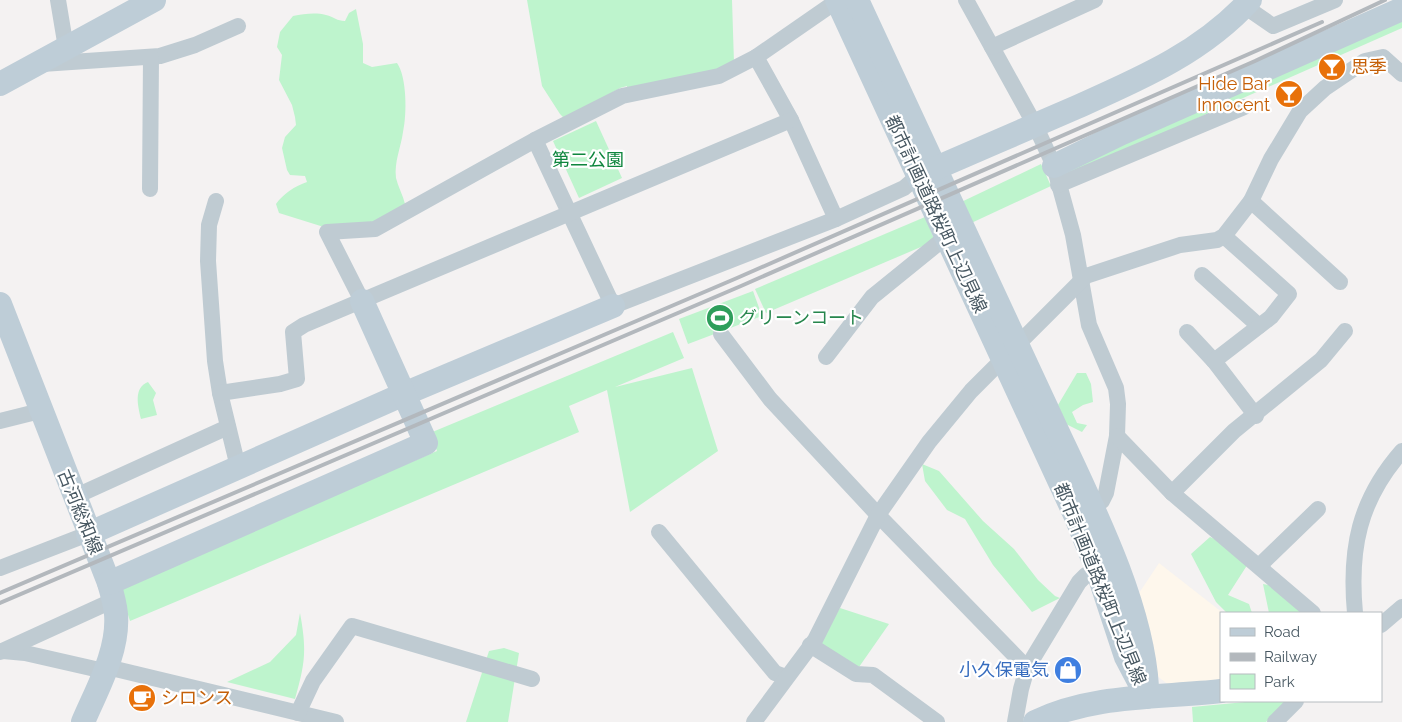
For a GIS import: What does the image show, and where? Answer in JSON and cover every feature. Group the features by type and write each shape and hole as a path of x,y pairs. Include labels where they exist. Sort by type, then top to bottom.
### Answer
{"street":[{"path":"58,0 66,48"},
{"path":"0,84 154,0"},
{"path":"1,651 111,592 426,443 362,301 327,232 375,229 535,140 622,96 719,76 756,57 844,0"},
{"name":"都市計画道路桜町上辺見線","path":"844,0 1084,513 1143,652 1147,697"},
{"path":"966,0 1035,125 1056,176 1073,235 1090,325 1116,388 1118,404 1117,436 1106,493 1102,501 1084,513"},
{"path":"992,47 1094,0"},
{"path":"0,568 88,534 404,394 613,306 836,219 904,188 926,172 1035,125 1172,62 1219,29 1247,3 1273,26 1335,0"},
{"path":"1056,176 1122,133 1402,9"},
{"path":"35,64 150,57 175,52 238,26"},
{"path":"150,57 150,189"},
{"path":"756,57 791,120 836,219"},
{"path":"754,722 810,644 844,584 878,515 929,442 971,391 1009,351 1086,276 1180,245 1217,240 1224,236 1251,201 1271,159 1300,111 1325,88 1365,61 1374,59 1383,58 1402,74"},
{"path":"1056,176 1244,108"},
{"path":"220,393 280,384 297,378 294,332 304,325 791,120"},
{"path":"535,140 571,213 613,306"},
{"name":"都市計画道路桜町上辺見線","path":"926,172 946,237 1009,351"},
{"path":"216,201 209,226 208,261 215,361 220,393 238,468"},
{"path":"1251,201 1340,282"},
{"path":"1214,361 1271,317 1289,294 1224,236"},
{"path":"826,357 872,297 946,237"},
{"path":"1202,275 1259,326"},
{"name":"古河総和線","path":"0,304 111,592 116,631 105,669 83,722"},
{"path":"1172,492 1234,432 1256,416 1321,360 1345,331"},
{"path":"1187,332 1214,361 1256,416"},
{"path":"721,334 770,399 878,515 1027,668"},
{"path":"0,421 40,411"},
{"path":"74,497 228,427"},
{"path":"1117,436 1172,492 1312,612"},
{"path":"1355,612 1353,564 1363,511 1376,486 1402,451"},
{"path":"1259,566 1318,509"},
{"path":"659,532 775,673 786,677"},
{"path":"1015,722 1027,668 1080,582 1105,566"},
{"path":"1382,624 1402,607"},
{"path":"298,713 313,680 352,626 532,679"},
{"path":"810,644 856,674 873,674 937,722"},
{"path":"1,651 105,669 298,713 318,720 336,722"},
{"path":"1035,722 1058,712 1085,704 1147,697 1220,692"},
{"path":"1275,722 1295,702"}],"shaded area":[{"path":"1159,563 1222,612 1220,612 1220,681 1173,688 1157,676 1135,599"}],"green space":[{"path":"527,0 732,0 734,63 716,73 627,91 627,86 620,88 565,119 542,86"},
{"path":"1402,6 1402,28 1064,177 1056,156"},
{"path":"356,9 363,44 363,63 372,67 397,63 403,77 405,116 397,160 396,178 405,204 378,222 327,228 279,213 276,204 290,191 307,182 305,176 290,175 282,148 285,137 296,125 292,105 279,80 282,55 277,47 280,32 293,16 318,14 345,21 349,13"},
{"name":"第二公園","path":"596,121 622,178 579,198 553,141"},
{"path":"1041,164 1051,186 967,225 957,204"},
{"path":"925,217 935,241 766,313 755,289"},
{"name":"グリーンコート","path":"753,291 762,316 688,344 679,319"},
{"path":"673,332 684,358 615,387 692,368 718,451 630,512 607,390 569,406 579,432 130,621 119,587 437,451 430,433"},
{"path":"1077,373 1086,373 1091,384 1093,402 1083,405 1072,412 1077,423 1087,425 1082,432 1066,424 1058,405"},
{"path":"148,382 156,393 153,400 157,415 141,419 138,393 140,388"},
{"path":"922,464 939,471 983,521 1014,549 1038,580 1055,596 1060,598 1032,612 993,565 965,519 947,510 925,481"},
{"path":"1210,537 1253,556 1228,595 1249,604 1252,612 1226,612 1216,602 1191,554"},
{"path":"1263,584 1273,586 1303,612 1269,612"},
{"path":"840,608 889,624 859,667 818,644"},
{"path":"300,613 304,637 304,657 295,699 227,682 270,662 296,635"},
{"path":"504,648 519,653 508,722 466,722 489,651"},
{"path":"1245,702 1287,702 1266,722 1193,722 1192,707"}],"railway":[{"path":"0,603 741,286 1255,61 1385,0"},
{"path":"0,593 737,278 1322,22"}],"place":[{"name":"思季","path":"1332,67"},
{"name":"Hide Bar Innocent","path":"1289,94"},
{"name":"グリーンコート","path":"720,318"},
{"name":"小久保電気","path":"1068,670"},
{"name":"シロンス","path":"142,698"}]}
